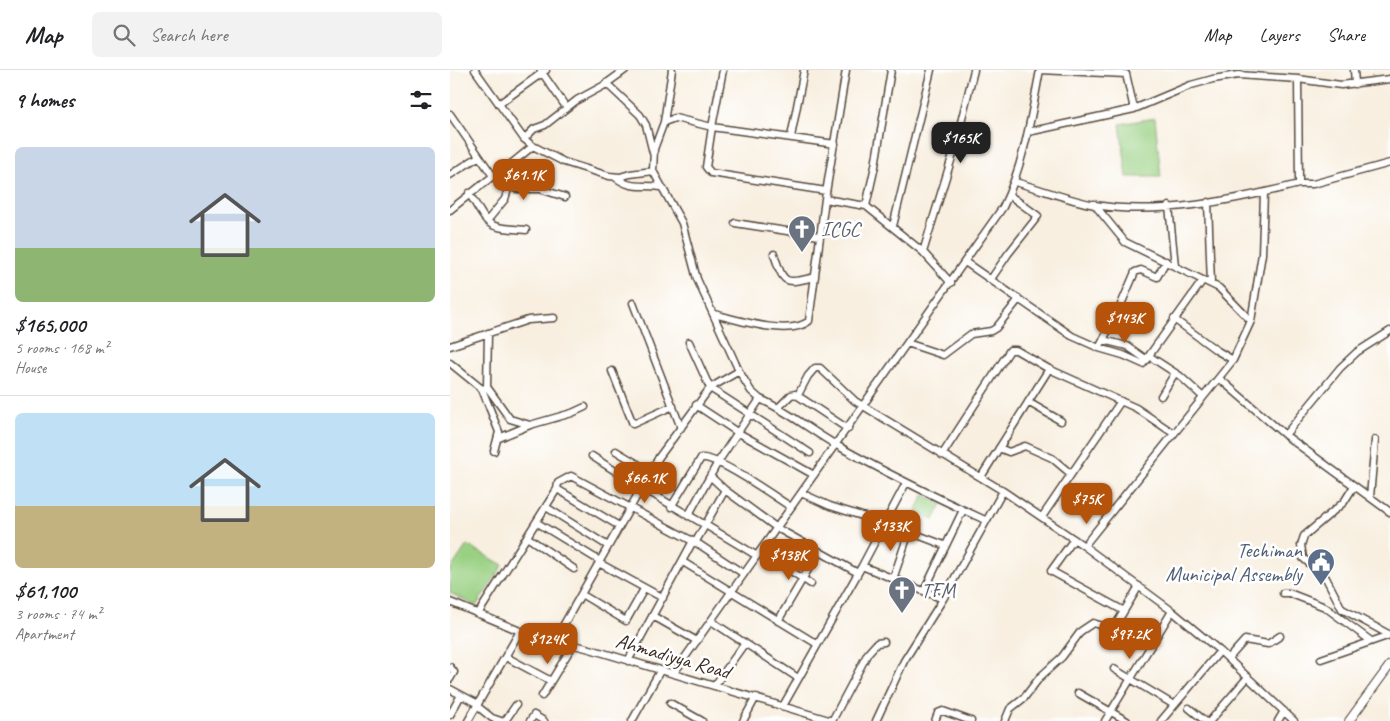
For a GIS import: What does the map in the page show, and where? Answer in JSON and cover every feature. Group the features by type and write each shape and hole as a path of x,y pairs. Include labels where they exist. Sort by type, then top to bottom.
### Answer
{"main road":[{"path":"1349,721 1389,668"}],"street":[{"path":"475,70 524,139 533,146 564,162 615,177 630,187 645,185 660,188"},
{"path":"524,139 534,128 545,125 566,107 625,70"},
{"path":"672,70 664,122 654,149 653,171 660,188 684,229 697,279 739,371 751,391 760,399 779,407 836,445 906,483 985,520"},
{"path":"723,70 706,167 711,173 826,191"},
{"path":"791,137 804,70"},
{"path":"714,314 748,322 788,328 801,327 808,321 819,236 846,70"},
{"path":"866,206 875,166 891,70"},
{"path":"893,226 931,70"},
{"path":"923,252 953,154 974,70"},
{"path":"674,673 801,492 865,405 965,262 1009,195 1015,182 1028,132 1040,70 1126,72 1134,109"},
{"path":"1298,184 1301,79 1303,70"},
{"path":"1354,70 1355,84"},
{"path":"499,104 543,71 566,107"},
{"path":"1028,132 1134,109 1191,85 1229,76 1267,75 1341,86 1390,79"},
{"path":"606,83 644,122 655,159"},
{"path":"450,114 452,123 493,176"},
{"path":"664,122 675,118 712,127 835,144"},
{"path":"450,210 469,193 501,172 533,146"},
{"path":"450,175 478,157"},
{"path":"1015,182 1094,204 1126,208 1169,206 1264,193 1298,184 1313,184 1390,163"},
{"path":"615,177 653,171"},
{"path":"501,172 516,189 540,189 565,197"},
{"path":"486,221 505,199 510,183"},
{"path":"469,193 486,221 496,228 526,230"},
{"path":"1084,546 1233,360 1251,321 1262,254 1264,193"},
{"path":"991,279 1038,216 1009,195"},
{"path":"825,199 866,206 923,252 951,282"},
{"path":"1208,202 1211,284"},
{"path":"1094,204 1125,242 1211,284 1225,293 1251,321"},
{"path":"1169,206 1175,266"},
{"path":"735,223 819,236"},
{"path":"774,254 782,278 786,281 794,282 815,276"},
{"path":"1098,348 1120,307 1135,272 1141,270 1157,277 1166,261"},
{"path":"965,262 1072,336 1098,348 1123,355 1143,364 1203,280"},
{"path":"907,343 943,356 971,334 991,332 1019,299"},
{"path":"633,303 680,428"},
{"path":"450,346 535,318 554,318"},
{"path":"1174,319 1233,360"},
{"path":"1285,436 1340,368 1357,352 1390,331"},
{"path":"488,333 485,388 499,438 494,451"},
{"path":"1103,340 1128,346 1175,373 1203,397"},
{"path":"689,342 710,388 810,453"},
{"path":"942,455 1010,350 1016,350 1049,369 1121,401 1173,433"},
{"path":"450,362 485,388 510,419 530,424"},
{"path":"798,395 808,376 818,367 852,398 1003,491 1139,586 1220,651 1294,721"},
{"path":"981,477 1049,369"},
{"path":"612,371 633,424 672,406"},
{"path":"555,640 619,526 680,428 710,388 739,371"},
{"path":"1161,396 1175,373"},
{"path":"1220,378 1285,436 1390,512"},
{"path":"779,407 790,395 798,395 848,429"},
{"path":"688,516 718,462 760,399"},
{"path":"1042,517 1121,401"},
{"path":"1028,402 1061,421"},
{"path":"696,405 737,432 814,475"},
{"path":"499,438 530,424 572,413 585,407"},
{"path":"1370,497 1375,440"},
{"path":"999,448 1009,452 1026,446 1052,458 1071,474"},
{"path":"616,451 651,472"},
{"path":"592,456 671,507 759,553 811,584"},
{"path":"671,507 701,458 706,457 718,462 791,507"},
{"path":"478,614 557,490 560,480 571,476 694,542 744,574"},
{"path":"711,477 725,490 777,528 858,573"},
{"path":"783,706 862,566 906,483"},
{"path":"1354,486 1344,502 1304,536 1301,551 1302,558 1326,578 1342,609 1390,635"},
{"path":"557,490 619,526"},
{"path":"628,661 725,490"},
{"path":"876,721 904,661 962,567 985,520 1003,491"},
{"path":"801,492 830,506 944,545"},
{"path":"546,507 608,546"},
{"path":"924,591 944,545 963,510"},
{"path":"536,522 644,589 663,598"},
{"path":"893,579 909,532"},
{"path":"527,538 574,569"},
{"path":"1074,539 1052,571 1124,611"},
{"path":"778,621 819,551"},
{"path":"683,562 732,590 778,621 818,644"},
{"path":"862,566 943,599"},
{"path":"1115,626 1139,586"},
{"path":"581,594 626,621 644,589"},
{"path":"1283,593 1289,592 1325,607 1371,641"},
{"name":"Ahmadiyya Road","path":"450,602 520,632 573,644 832,721"},
{"path":"1105,721 1172,611"},
{"path":"653,616 697,641"},
{"path":"711,621 798,678"},
{"path":"1004,721 1010,709 1024,698 1040,677 1062,657 1081,631 1093,623 1106,627"},
{"path":"468,721 520,632"},
{"path":"1321,659 1390,635"},
{"path":"1228,658 1245,640 1268,644 1280,636"},
{"path":"832,721 868,653 873,646 884,642"},
{"path":"715,685 745,643"},
{"path":"542,696 573,644"},
{"path":"1161,721 1220,651"},
{"path":"506,657 551,681"},
{"path":"450,667 454,672 450,679"},
{"path":"1114,669 1174,705"},
{"path":"632,721 660,671"},
{"path":"1210,721 1248,677"},
{"path":"450,689 478,705 492,718 503,721 516,705"},
{"path":"1078,693 1127,721"},
{"path":"450,715 461,695"},
{"path":"743,721 756,697"},
{"path":"670,703 694,719 702,721"},
{"path":"1189,708 1205,721"},
{"path":"935,721 938,714 943,711 971,721"},
{"path":"1278,721 1284,711"},
{"path":"530,721 534,715 544,721"}],"green space":[{"path":"1155,118 1161,177 1127,177 1120,124"},
{"path":"924,495 942,504 934,520 916,511"},
{"path":"467,545 503,565 476,606 450,593 450,570"}],"place":[{"name":"ICGC","path":"802,253"},
{"name":"Techiman Municipal Assembly","path":"1321,586"},
{"name":"TFM","path":"902,614"}]}
